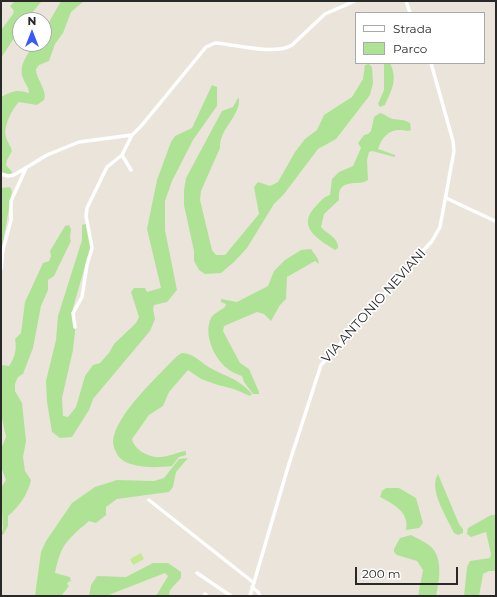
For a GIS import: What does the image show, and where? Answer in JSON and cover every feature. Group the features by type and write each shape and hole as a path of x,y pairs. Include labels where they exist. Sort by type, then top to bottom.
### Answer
{"street":[{"path":"75,327 74,313 82,297 87,265 92,248 86,216 87,208 107,167 122,155 132,135 208,45 218,43 274,49 285,48 292,45 326,14 354,1"},
{"path":"406,1 410,12"},
{"name":"VIA ANTONIO NEVIANI","path":"250,596 319,368 326,358 435,237 440,227 454,160 454,144 431,64"},
{"path":"1,174 11,176 47,155 79,142 132,135"},
{"path":"122,155 131,170"},
{"path":"1,269 3,250 10,220 11,201 26,168"},
{"path":"446,198 495,220"},
{"path":"149,500 177,524 254,583"},
{"path":"197,573 230,596"},
{"path":"252,587 260,596"}],"green space":[{"path":"15,1 42,1 33,12 14,12 10,6"},
{"path":"61,1 84,1 71,12 63,33 55,44 49,61 39,65 36,69 45,96 44,100 37,105 19,102 9,118 5,133 12,151 6,165 12,174 7,174 1,172 1,97 15,91 29,93 22,73 23,64 30,52 52,52 52,17"},
{"path":"12,15 12,41 1,58 1,30"},
{"path":"369,64 372,67 373,83 370,95 336,139 318,149 284,194 274,204 247,248 221,273 205,274 199,270 194,261 194,251 184,205 184,190 186,178 222,111 233,107 238,98 239,99 236,112 223,135 220,148 201,191 200,200 212,250 216,255 225,255 259,214 254,187 258,182 270,186 278,182 295,152 305,139 317,130 324,115 352,97 363,79 365,65"},
{"path":"384,64 390,64 394,74 392,89 385,105 380,107 378,104 384,90"},
{"path":"212,85 217,87 217,106 193,140 172,181 165,201 165,230 177,290 167,302 154,305 153,309 155,319 150,331 93,399 89,410 72,437 60,438 52,432 47,402 46,381 56,340 58,316 82,240 82,225 86,224 91,245 73,308 76,323 73,350 62,398 63,416 68,417 76,407 85,376 93,365 100,363 109,353 114,344 136,323 139,317 131,292 134,288 145,288 147,292 161,288 147,229 157,180 171,142 175,136 192,128"},
{"path":"380,113 391,118 410,123 411,130 397,130 385,136 378,149 395,155 395,157 372,151 369,152 367,160 368,180 345,185 341,188 339,200 324,214 321,227 337,241 338,248 335,250 322,242 312,232 308,221 310,214 325,197 330,195 332,179 339,172 353,166 361,148 358,143 364,135 371,131 374,117"},
{"path":"10,187 12,191 1,254 1,188"},
{"path":"69,225 71,229 71,241 54,276 48,280 48,290 41,306 33,348 23,374 18,377 15,384 15,391 22,403 26,441 23,457 25,471 31,480 28,490 22,500 16,509 8,516 8,526 3,535 1,535 3,529 1,488 6,480 1,467 1,449 6,437 1,414 1,365 9,366 13,359 16,350 15,339 21,333 25,302 43,263 49,261 51,256 50,251 65,226"},
{"path":"311,249 318,259 319,264 315,261 287,277 286,299 280,305 271,321 264,314 257,312 224,326 223,331 240,363 249,369 259,392 259,394 253,394 244,382 242,376 229,370 214,353 208,331 211,318 225,307 226,304 221,302 221,299 237,302 268,286 274,271 285,260 301,250"},
{"path":"182,353 193,356 213,370 236,381 252,394 250,396 234,389 201,379 188,370 169,392 163,406 149,415 132,439 136,447 147,455 163,457 186,451 186,455 179,457 172,466 166,467 137,466 124,461 116,452 113,441 121,419 149,384 177,356"},
{"path":"188,458 176,472 173,487 169,492 117,499 106,507 106,515 96,523 89,521 75,533 66,543 60,555 55,573 70,577 71,582 69,581 67,584 69,586 61,596 35,596 41,552 46,541 72,503 95,487 117,480 154,481 164,478 179,459"},
{"path":"438,474 459,524 463,529 463,533 458,535 454,533 443,512 437,495 435,488"},
{"path":"386,488 399,488 416,498 423,523 419,528 406,530 407,524 403,513 380,497 382,491"},
{"path":"491,515 496,515 496,571 489,571 483,574 479,596 464,596 467,567 470,561 490,558 491,554 486,532 471,537 467,534 468,528"},
{"path":"411,535 423,541 433,549 436,554 439,572 436,596 418,596 423,570 417,561 397,555 394,552 400,538"},
{"path":"141,553 144,559 133,565 130,559"},
{"path":"153,563 168,563 181,572 181,578 170,590 169,596 156,596 168,576 165,573 106,596 89,596 91,585 97,576 126,577"}]}
